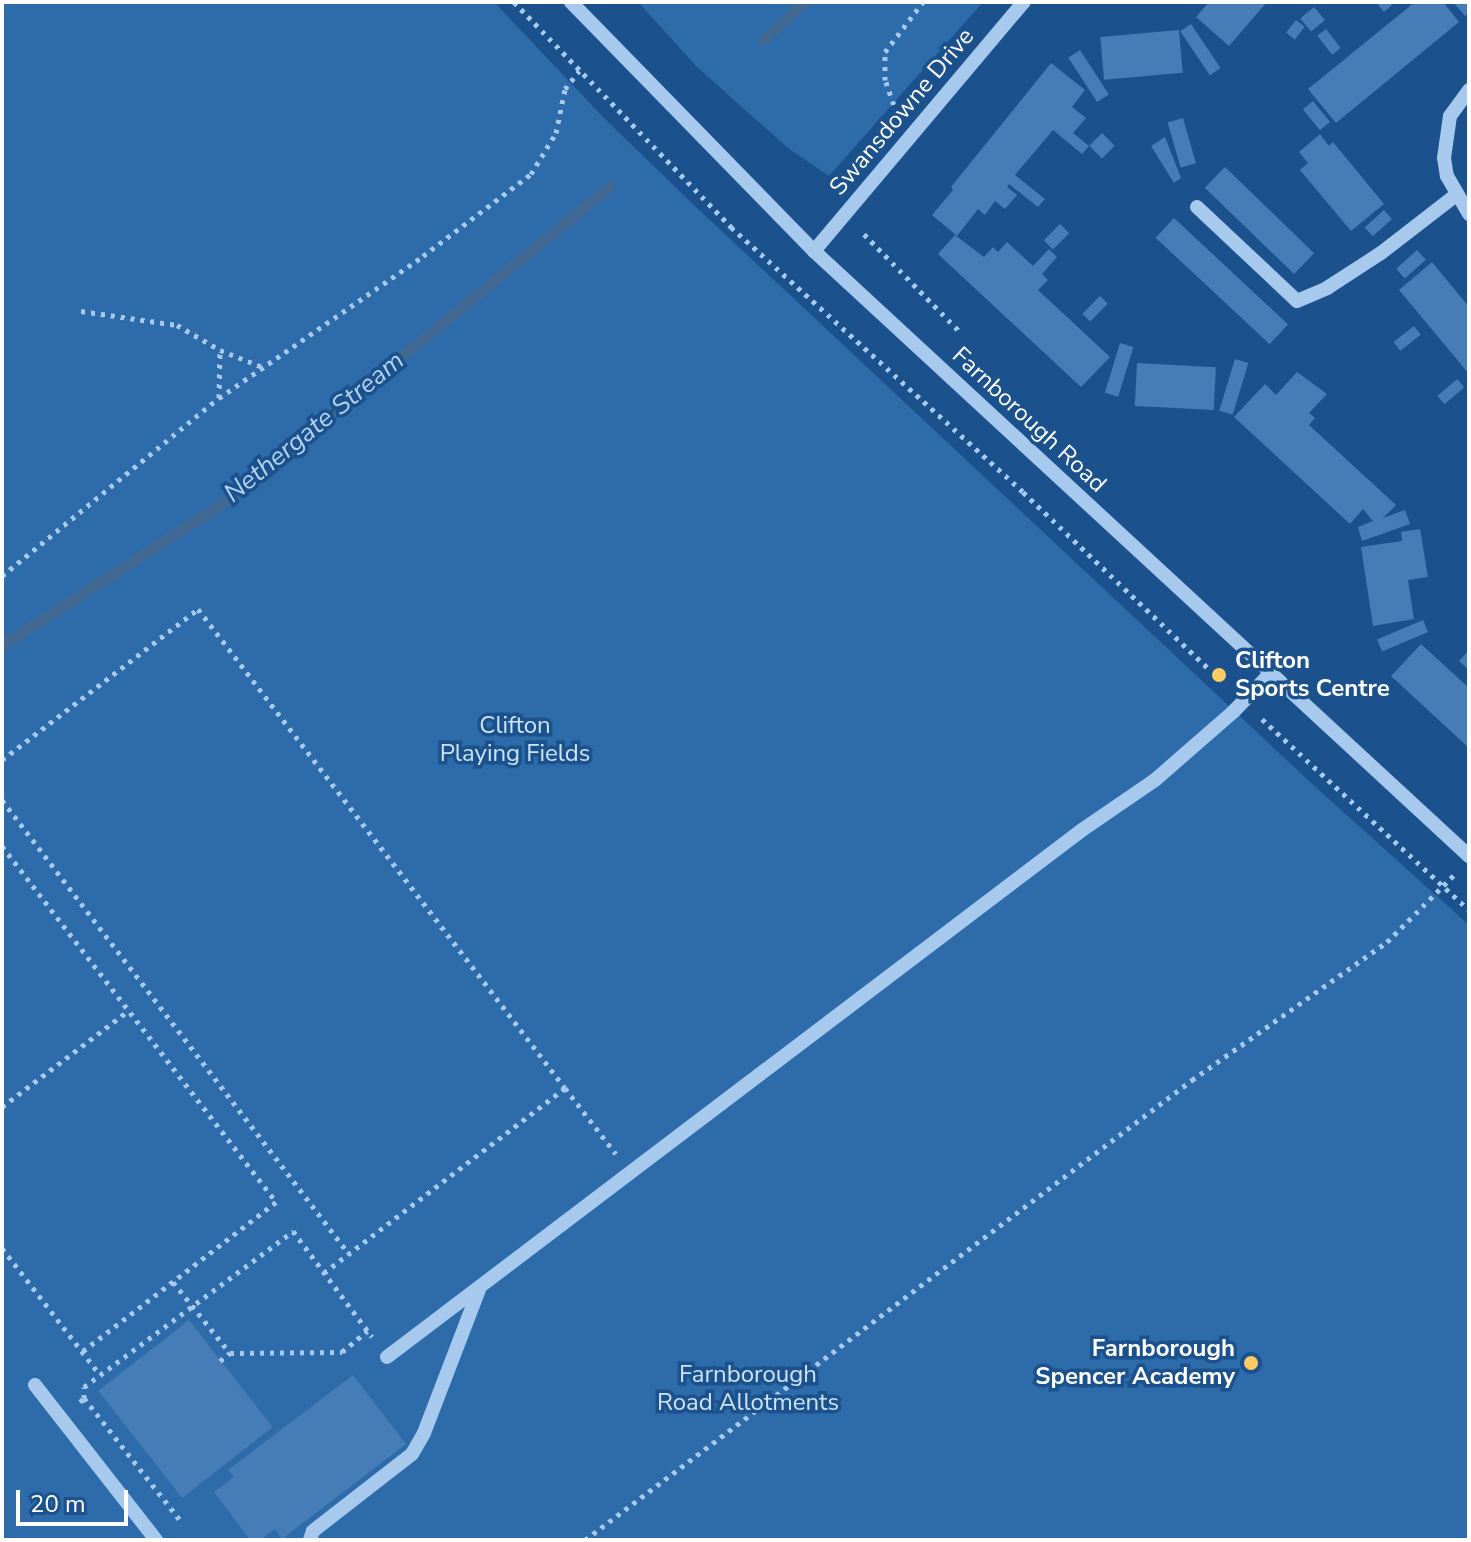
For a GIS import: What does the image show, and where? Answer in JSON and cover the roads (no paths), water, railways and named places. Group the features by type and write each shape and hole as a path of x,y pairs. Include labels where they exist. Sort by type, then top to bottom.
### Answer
{"street":[{"name":"Farnborough Road","path":"571,2 814,251 1271,673 1465,862"},
{"name":"Swansdowne Drive","path":"814,251 1024,2"},
{"path":"1469,90 1450,116 1444,140 1447,176 1469,214"},
{"path":"1197,207 1297,301 1327,288 1381,253 1456,195"},
{"path":"387,1357 1082,830 1155,780 1271,673"},
{"path":"310,1540 313,1531 412,1454 424,1433 480,1286"},
{"path":"35,1385 156,1540"}],"waterway":[{"name":"Nethergate Stream","path":"763,40 804,2"},
{"name":"Nethergate Stream","path":"2,645 217,507 610,186"}],"place":[{"name":"Clifton Sports Centre","path":"1219,675"},
{"name":"Farnborough Spencer Academy","path":"1251,1363"}],"park label":[{"name":"Clifton Playing Fields","path":"515,740"},
{"name":"Farnborough Road Allotments","path":"748,1389"}]}
